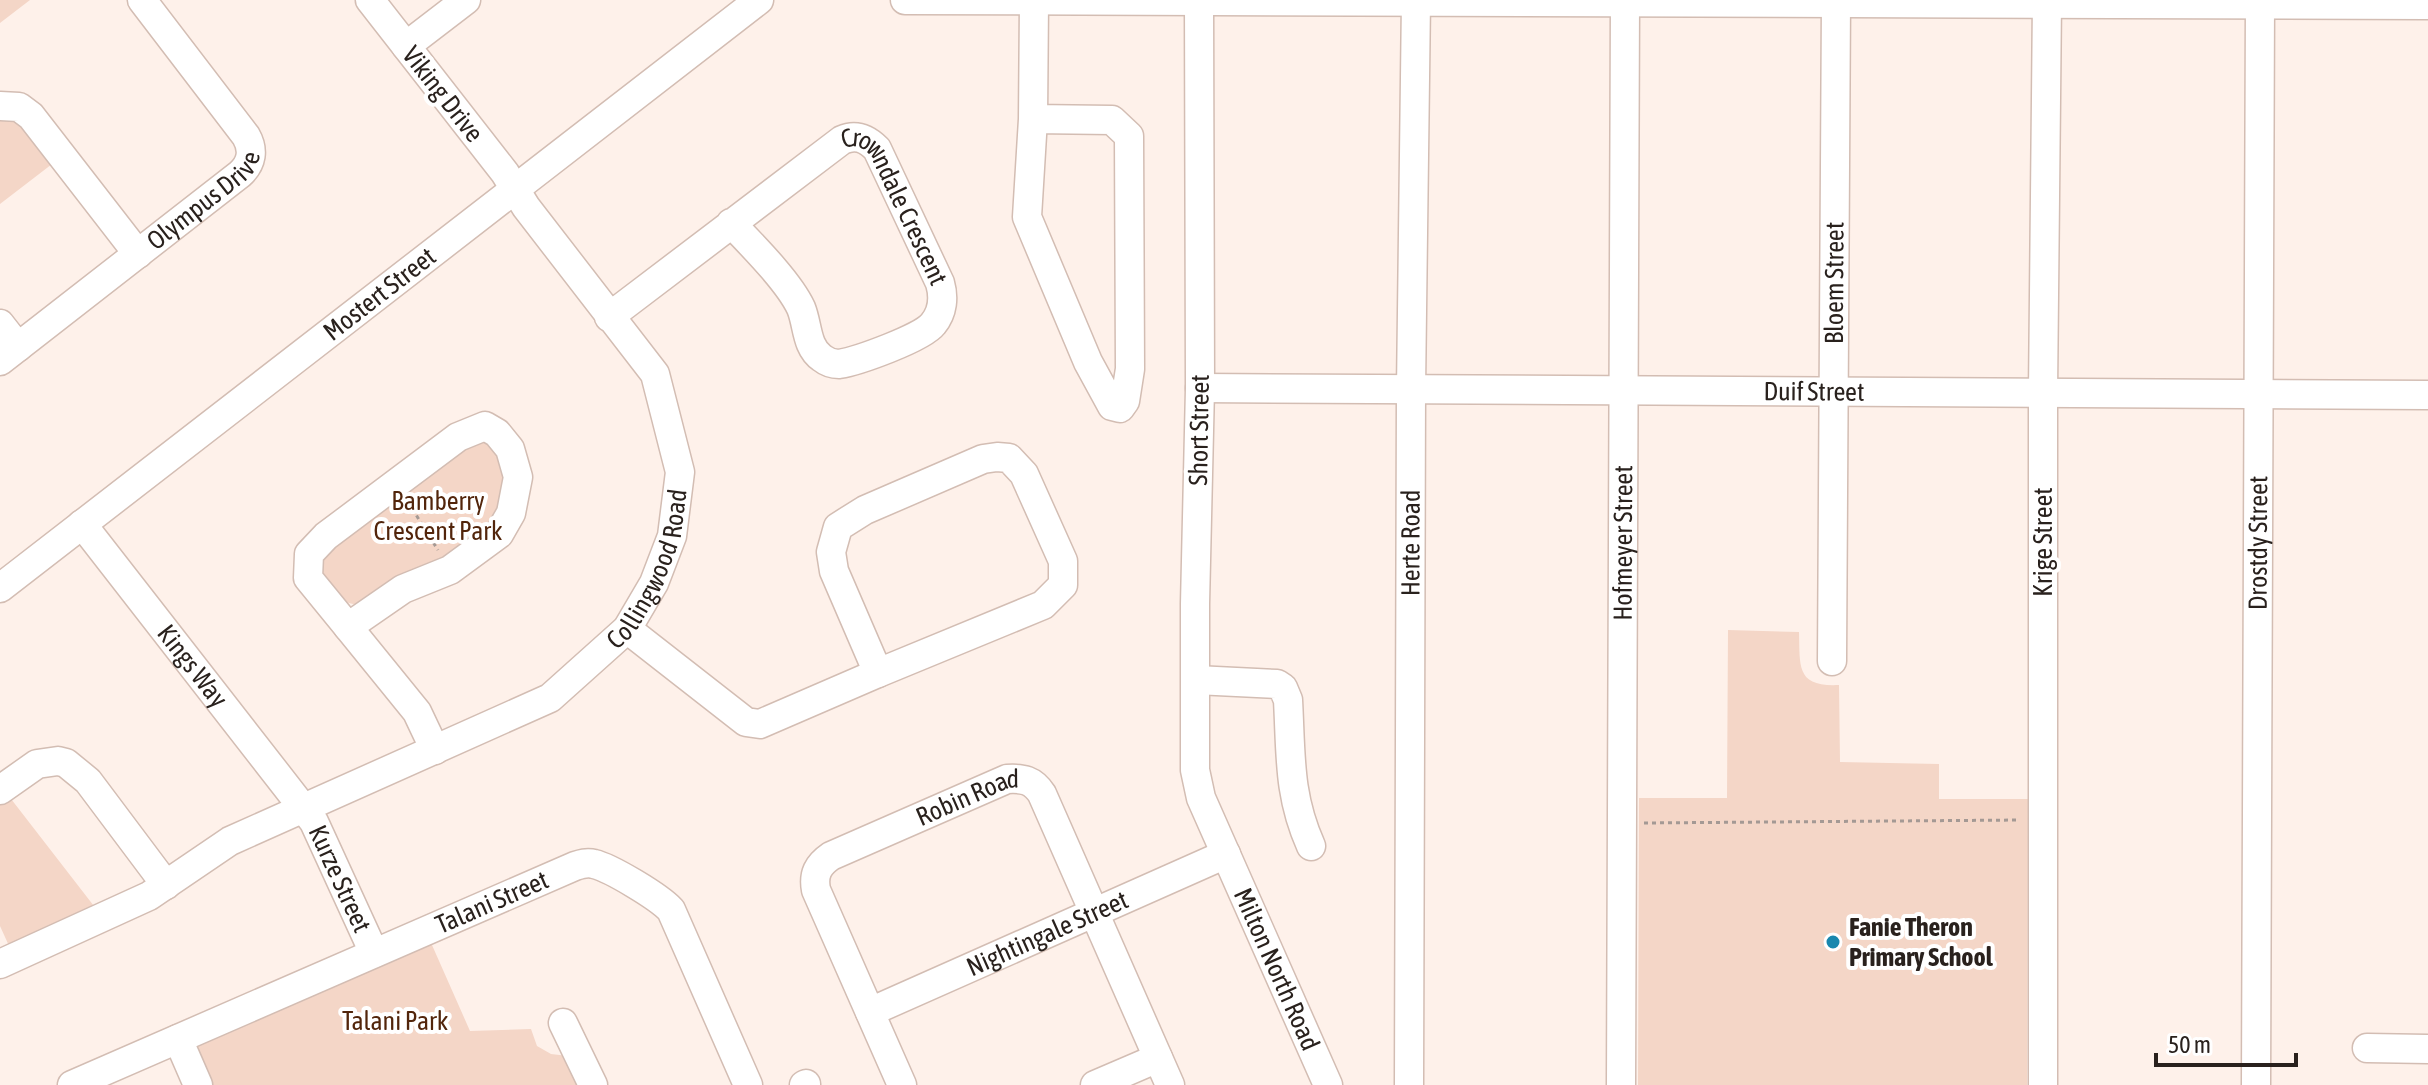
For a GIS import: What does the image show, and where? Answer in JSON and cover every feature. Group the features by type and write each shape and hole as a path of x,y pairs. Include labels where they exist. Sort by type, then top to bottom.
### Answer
{"street":[{"name":"Viking Drive","path":"370,0 514,189"},
{"path":"406,46 466,0"},
{"name":"Mostert Street","path":"0,588 759,0"},
{"path":"905,0 2260,2 2428,5"},
{"path":"1033,119 1112,120 1129,136 1130,369 1125,401 1120,408 1112,406 1088,362 1027,217 1033,119 1034,1"},
{"name":"Short Street","path":"1199,1 1200,388 1195,770 1201,798 1226,854"},
{"name":"Herte Road","path":"1409,1085 1411,389 1416,1"},
{"name":"Hofmeyer Street","path":"1621,1085 1625,2"},
{"name":"Bloem Street","path":"1832,661 1836,2"},
{"name":"Krige Street","path":"2043,1085 2043,393 2047,2"},
{"name":"Drostdy Street","path":"2256,1085 2260,2"},
{"name":"Olympus Drive","path":"9,354 249,164 251,152 246,136 155,5"},
{"path":"0,106 19,107 31,116 138,254"},
{"name":"Crowndale Crescent","path":"609,317 731,223 842,140 850,137 865,139 877,149 940,283 943,293 941,311 932,326 920,334 854,360 830,363 818,355 811,344 801,308 763,257 731,223"},
{"name":"Collingwood Road","path":"0,964 149,896 230,841 550,698 627,629 654,583 672,536 680,472 655,374 514,189"},
{"path":"0,324 9,354"},
{"name":"Duif Street","path":"1200,388 2428,395"},
{"path":"348,627 374,606 403,589 450,570 499,534 511,513 518,477 510,449 497,433 485,426 458,437 326,536 309,554 308,578 417,712 435,750"},
{"path":"627,629 746,722 760,724 1043,605 1060,591 1065,576 1063,561 1024,474 1009,458 983,459 865,510 838,527 831,552 834,571 878,673"},
{"name":"Kings Way","path":"82,524 304,807"},
{"path":"1196,680 1277,684 1283,688 1288,700 1292,790 1311,846"},
{"path":"0,790 37,764 66,763 88,781 166,885"},
{"name":"Robin Road","path":"902,1085 816,890 815,874 831,856 1007,779 1020,778 1032,782 1042,794 1170,1085"},
{"name":"Kurze Street","path":"304,807 314,822 374,953"},
{"name":"Nightingale Street","path":"870,1012 1226,854"},
{"name":"Milton North Road","path":"1226,854 1328,1085"},
{"name":"Talani Street","path":"72,1085 575,866 596,864 659,899 671,910 748,1085"},
{"path":"563,1023 593,1085"},
{"path":"178,1039 198,1085"},
{"path":"2367,1048 2428,1049"},
{"path":"1095,1085 1158,1058"}],"path":[{"path":"396,484 450,570"},
{"path":"1621,823 2014,818 2043,827"}],"green space":[{"path":"0,0 30,0 0,23"},
{"path":"8,113 56,161 0,204 0,115"},
{"name":"Bamberry Crescent Park","path":"477,433 509,465 496,523 455,558 359,604 340,598 319,571 321,554"},
{"name":"Fanie Theron Primary School","path":"1728,630 1799,632 1803,672 1815,682 1839,685 1840,762 1939,764 1939,799 2028,799 2027,1085 1638,1085 1639,798 1727,798"},
{"path":"8,795 97,910 10,948 0,926 0,801"},
{"name":"Talani Park","path":"428,936 470,1031 531,1029 537,1046 551,1054 568,1056 586,1085 208,1085 195,1044"}],"place":[{"name":"Fanie Theron Primary School","path":"1833,942"}]}
